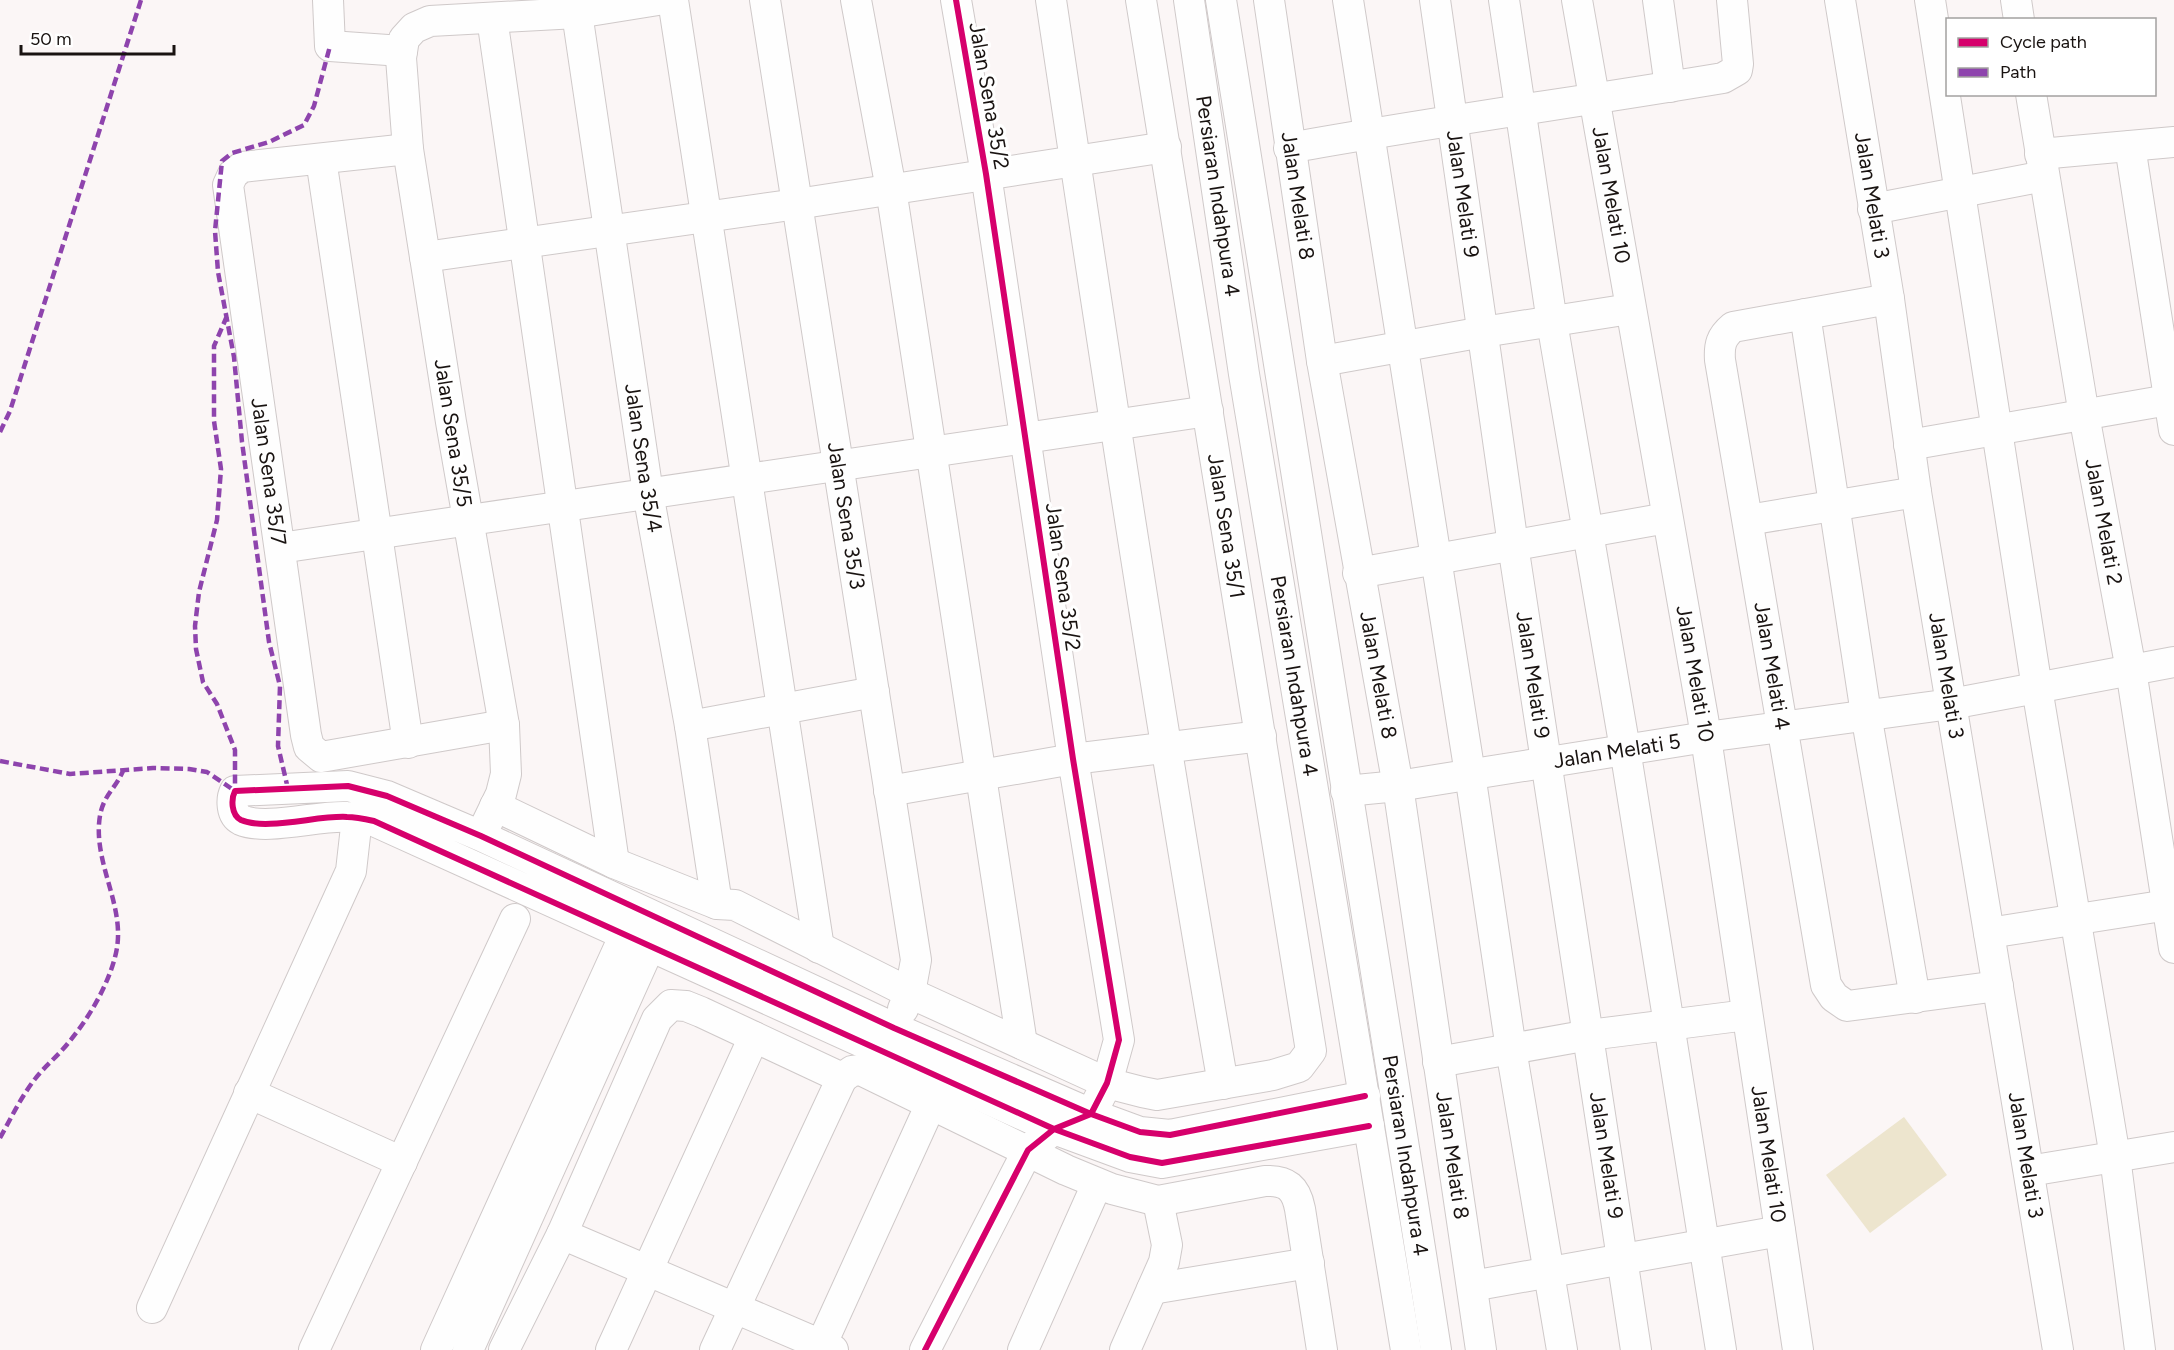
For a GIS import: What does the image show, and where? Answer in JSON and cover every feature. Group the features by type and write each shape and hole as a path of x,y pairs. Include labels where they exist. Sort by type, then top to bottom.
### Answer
{"street":[{"path":"328,0 330,46 408,40 430,21 577,13 658,0"},
{"path":"673,0 819,948"},
{"name":"Jalan Sena 35/3","path":"765,0 916,960 910,993 894,1028"},
{"path":"856,0 891,189 1022,1044"},
{"name":"Jalan Sena 35/2","path":"956,0 986,174 1073,759 1119,1040 1107,1083 1091,1114"},
{"path":"495,806 614,863 717,904 735,905 910,993 1107,1083 1157,1095 1223,1084 1164,748 1113,425 1051,0"},
{"name":"Jalan Sena 35/1","path":"1142,0 1311,1051 1299,1067 1273,1075 1223,1084"},
{"name":"Persiaran Indahpura 4","path":"1189,0 1244,374 1406,1350"},
{"name":"Persiaran Indahpura 4","path":"1221,0 1283,408 1397,1090 1436,1350"},
{"name":"Jalan Melati 8","path":"1269,0 1289,148 1323,362 1358,573 1398,786 1481,1350"},
{"path":"1348,0 1511,1049 1562,1350"},
{"name":"Jalan Melati 9","path":"1435,0 1513,545 1549,763 1636,1350"},
{"path":"1504,0 1552,322 1626,749 1667,1024 1721,1350"},
{"name":"Jalan Melati 10","path":"1577,0 1706,737 1798,1350"},
{"path":"1658,0 1670,87"},
{"path":"1289,148 1452,119 1593,100 1724,78 1737,70 1732,0"},
{"name":"Jalan Melati 3","path":"1840,0 1889,299 1916,492 2058,1350"},
{"path":"1930,0 2037,688 2115,1157 2140,1350"},
{"path":"2016,0 2019,18"},
{"name":"Jalan Sena 35/4","path":"577,13 611,230 648,493 690,726 717,904"},
{"path":"492,18 614,863"},
{"name":"Jalan Sena 35/5","path":"408,40 408,149 466,520 504,725 508,765 505,784 481,836"},
{"name":"Jalan Melati 2","path":"2031,96 2084,415 2171,904 2174,948"},
{"path":"1873,209 1961,192 2042,165 2130,146 2174,142"},
{"path":"2130,146 2172,399 2174,430"},
{"path":"425,256 797,204 1074,159 1166,147"},
{"name":"Jalan Sena 35/7","path":"408,149 242,167 233,174 228,184 309,747 321,757 504,725"},
{"path":"321,159 408,743"},
{"name":"Jalan Melati 4","path":"1889,299 1733,327 1723,335 1720,348 1826,985 1834,997 1847,1006 1998,986"},
{"path":"1323,362 1483,332 1630,309"},
{"path":"1805,315 1866,714 1915,998"},
{"path":"1909,445 2172,399"},
{"path":"280,548 1208,411"},
{"path":"1748,520 1916,492"},
{"path":"1358,573 1667,518"},
{"name":"Jalan Melati 5","path":"1346,791 1398,786 1706,737 1951,704 2174,662"},
{"path":"690,726 874,692"},
{"path":"889,790 1073,759 1261,736"},
{"path":"1365,1096 1170,1135 1140,1132 1091,1114 894,1028 481,836 387,796 348,786 235,791 232,797 236,815 241,819 280,822 346,816 374,820 1054,1130 1130,1157 1162,1163 1369,1126"},
{"path":"152,1308 351,871 357,818"},
{"path":"1989,933 2171,904"},
{"path":"468,1350 649,914"},
{"path":"314,1350 515,919"},
{"path":"436,1350 637,941"},
{"path":"504,1350 562,1234 657,1019 671,1005 686,1006 842,1078"},
{"path":"1438,1062 1589,1035 1747,1015"},
{"path":"611,1350 754,1037"},
{"path":"715,1350 842,1078 852,1071 861,1071 1096,1184 1158,1201 1265,1181 1280,1180 1290,1185 1298,1198 1322,1350"},
{"path":"249,1094 402,1162"},
{"path":"562,1234 824,1348 931,1104"},
{"path":"925,1350 1028,1150 1054,1130 1091,1114"},
{"path":"2029,1171 2174,1147"},
{"path":"1023,1350 1096,1184"},
{"path":"1125,1350 1164,1262 1167,1245 1158,1201"},
{"path":"1472,1286 1780,1231"},
{"path":"1152,1288 1309,1263"}],"shaded area":[{"path":"1904,1117 1947,1175 1870,1233 1826,1175"}],"marked path":[{"path":"0,432 10,411 141,0"},
{"path":"288,789 278,746 280,686 269,642 242,442 234,357 218,272 215,231 222,161 232,153 269,142 304,125 314,106 330,46"},
{"path":"227,316 214,346 214,421 221,469 217,520 199,592 195,626 196,649 203,682 217,704 235,750 235,791"},
{"path":"0,761 70,774 153,768 189,769 207,772 235,791"},
{"path":"0,1138 30,1086 84,1022 113,965 118,937 117,920 102,857 99,824 102,807 123,771"}],"cycle path":[{"path":"925,1350 1028,1150 1054,1129 1091,1114 1107,1083 1119,1040 1073,759 986,174 956,0"},
{"path":"1365,1096 1170,1135 1140,1132 1091,1114 894,1028 481,836 387,796 348,786 235,791 234,794 235,814 241,820 252,823 278,823 335,817 354,817 374,821 1054,1129 1130,1157 1162,1163 1369,1126"}]}
